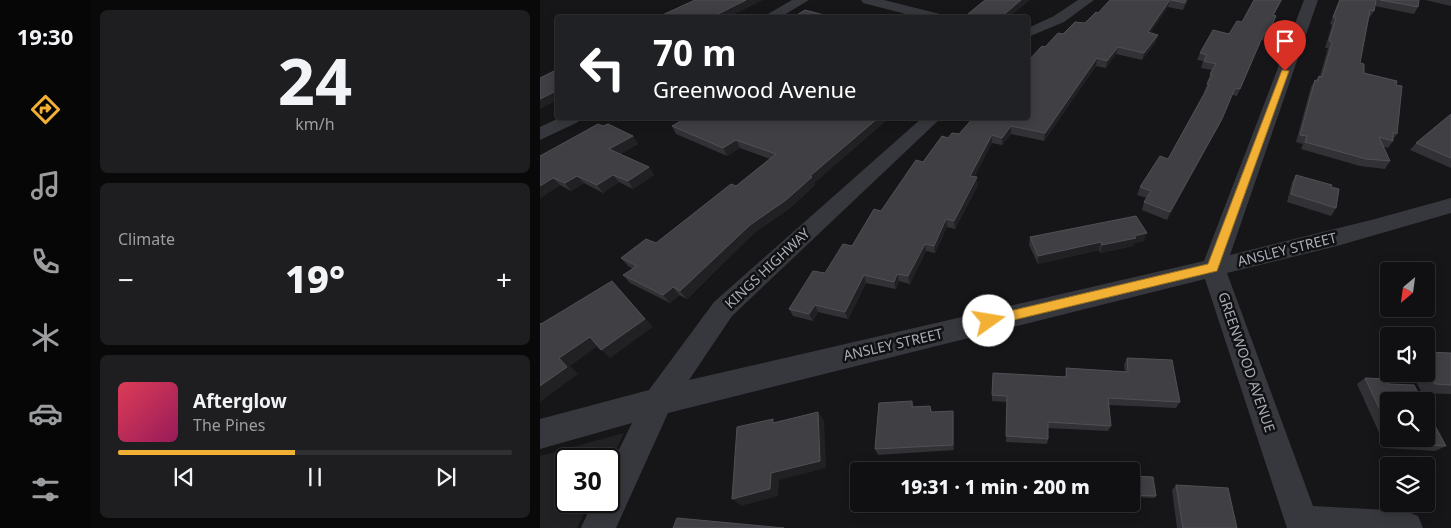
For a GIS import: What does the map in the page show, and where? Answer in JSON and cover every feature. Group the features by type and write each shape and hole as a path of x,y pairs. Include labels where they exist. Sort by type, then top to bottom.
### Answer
{"street":[{"path":"774,15 802,0"},
{"path":"868,0 927,15"},
{"path":"1030,33 1059,19 1087,0"},
{"path":"1213,268 1312,0"},
{"path":"540,134 568,120"},
{"name":"KINGS HIGHWAY","path":"598,528 659,400 724,309 930,120"},
{"name":"ANSLEY STREET","path":"540,434 659,400 1213,268 1397,222 1451,205"},
{"name":"GREENWOOD AVENUE","path":"1213,268 1304,526"},
{"path":"1304,526 1406,528"}],"shaded area":[{"path":"624,433 617,448 569,448"},
{"path":"555,452 555,513 584,513 577,528 540,528 540,456"}],"building":[{"path":"695,0 746,0 716,15 662,15"},
{"path":"985,0 1021,0 1004,15 967,15"},
{"path":"1110,0 1170,0 1148,32 1158,35 1144,53 1118,47 1107,61 1097,58 1045,133 1011,126 1002,138 992,135 970,176 977,177 954,221 946,219 934,246 925,244 908,276 897,274 894,282 864,275 845,312 815,305 809,314 789,309 813,271 825,273 843,244 852,246 874,209 881,211 916,160 923,162 942,136 948,138 952,133 959,134 971,120 1030,120 1030,59 1058,33 1063,34 1075,22 1085,23 1096,12 1098,13"},
{"path":"1171,0 1186,0 1185,3"},
{"path":"1254,0 1281,0 1273,15 1276,16 1268,34 1264,33 1240,89 1235,88 1222,119 1170,212 1144,202 1151,191 1140,187 1160,156 1168,159 1209,85 1207,84 1212,75 1210,74 1216,64 1204,61 1207,55 1200,53 1213,30 1229,34 1237,21 1242,22"},
{"path":"1340,0 1376,0 1374,11 1370,10 1360,63 1364,64 1364,73 1397,81 1396,85 1402,86 1397,134 1393,132 1393,141 1379,137 1390,161 1366,159 1305,142 1307,136 1300,135 1315,80 1317,81 1319,76 1322,77 1332,42 1329,41 1336,18 1333,17"},
{"path":"1380,0 1419,0 1418,7"},
{"path":"805,10 824,15 797,15"},
{"path":"555,70 555,92 540,99 540,78"},
{"path":"1451,114 1451,158 1416,143"},
{"path":"682,120 876,120 810,176 812,177 786,200 750,225 680,291 673,287 663,295 623,275 637,266 621,258 646,239 656,243 731,184 736,186 776,154 736,140 723,148 672,126"},
{"path":"598,124 603,126 608,124 633,136 609,149 649,167 628,181 613,175 597,185 577,176 565,183 553,178 540,186 540,156"},
{"path":"1296,175 1332,185 1331,187 1339,189 1336,208 1291,194"},
{"path":"1136,216 1147,233 1134,236 1136,238 1102,245 1101,242 1038,256 1030,237"},
{"path":"612,281 645,319 601,350 590,337 559,358 567,367 540,386 540,323"},
{"path":"1435,352 1451,353 1451,385 1435,384"},
{"path":"1127,358 1172,360 1180,402 1108,398 1111,426 1048,422 1048,439 1006,436 1007,396 992,395 993,373 1067,377 1066,368 1128,372"},
{"path":"1365,378 1380,379 1380,382 1388,382 1389,384 1414,385 1418,392 1380,392 1380,410"},
{"path":"912,401 912,407 930,406 931,412 953,411 953,445 875,449 879,403"},
{"path":"818,412 820,461 771,473 770,489 732,499 737,427 773,419 773,423"},
{"path":"1435,426 1446,446 1435,445"},
{"path":"1140,476 1153,477 1156,496 1140,495"},
{"path":"1176,485 1228,488 1237,528 1183,528"},
{"path":"677,518 784,528 673,528"}],"route":[{"path":"989,321 1213,268 1285,71"}]}
